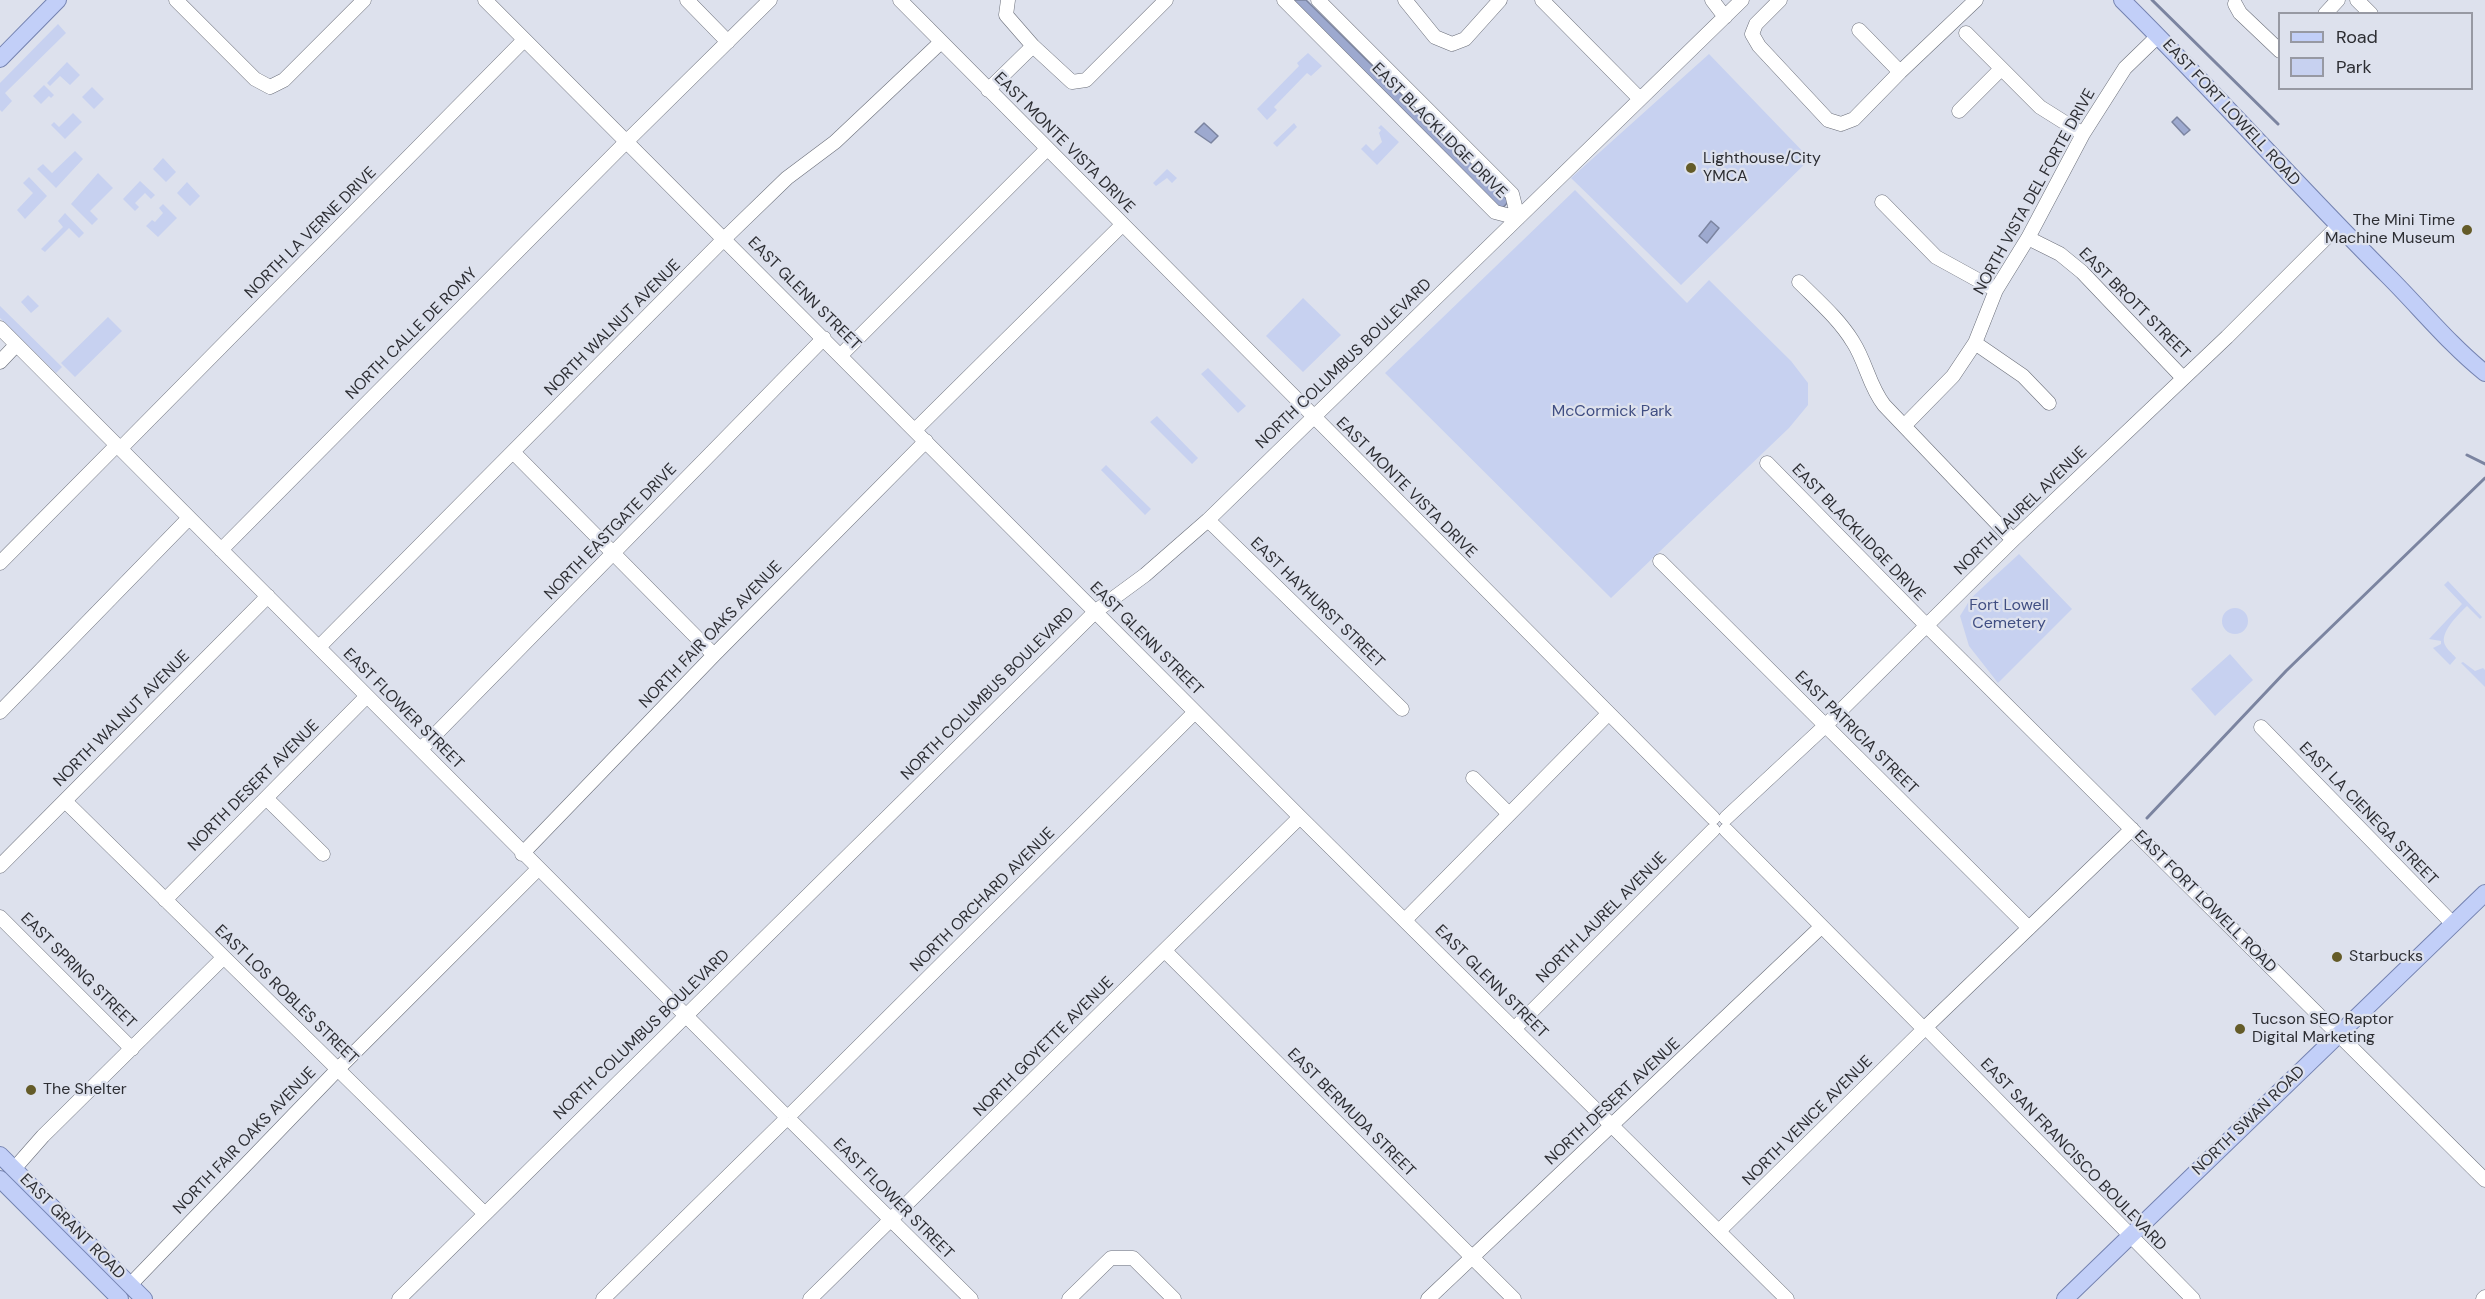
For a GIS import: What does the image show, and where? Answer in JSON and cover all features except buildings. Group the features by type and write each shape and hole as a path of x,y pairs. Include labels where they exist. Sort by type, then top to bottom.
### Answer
{"main road":[{"path":"0,58 58,0"},
{"name":"EAST FORT LOWELL ROAD","path":"2122,0 2338,226 2485,373"},
{"name":"NORTH SWAN ROAD","path":"2065,1299 2485,893"},
{"name":"EAST GRANT ROAD","path":"0,1155 144,1299"},
{"name":"EAST GRANT ROAD","path":"0,1179 120,1299"}],"street":[{"path":"176,0 270,92 364,0"},
{"name":"EAST GLENN STREET","path":"485,0 725,238 1300,817 1787,1299"},
{"path":"687,0 728,42"},
{"name":"NORTH CALLE DE ROMY","path":"221,550 770,0"},
{"path":"1008,0 1006,15 1032,46 1072,82 1086,80 1166,0"},
{"name":"EAST BLACKLIDGE DRIVE","path":"1284,0 1495,212 1518,218 1512,194 1318,0"},
{"path":"1405,0 1435,37 1452,44 1466,39 1500,0"},
{"path":"1542,0 1640,99"},
{"path":"1712,0 1725,17"},
{"name":"NORTH COLUMBUS BOULEVARD","path":"399,1299 1096,611 1145,576 1208,520 1742,0"},
{"path":"1780,0 1756,24 1752,34 1759,46 1828,120 1841,124 1854,119 1961,5 1976,0"},
{"path":"2327,12 2338,0"},
{"name":"EAST MONTE VISTA DRIVE","path":"907,2 940,43 1720,824"},
{"path":"2234,2 2240,13 2278,49"},
{"path":"1858,30 1900,72"},
{"path":"1966,33 2040,107 2083,134"},
{"name":"NORTH VISTA DEL FORTE DRIVE","path":"1904,426 1953,376 1975,343 1996,290 2028,238 2083,134 2125,68 2158,36"},
{"name":"NORTH LA VERNE DRIVE","path":"0,562 119,446 524,40"},
{"name":"NORTH WALNUT AVENUE","path":"319,647 725,238 788,178 835,142 940,43"},
{"path":"988,90 1032,46"},
{"path":"1959,111 2001,69"},
{"path":"841,355 1047,149"},
{"path":"1882,202 1936,257 1996,290"},
{"path":"915,430 1122,225"},
{"name":"NORTH LAUREL AVENUE","path":"1515,1028 1720,824 1825,726 2013,540 2227,337 2338,226"},
{"name":"EAST BROTT STREET","path":"2028,238 2060,254 2082,272 2183,378"},
{"path":"1799,282 1855,344 1876,395 2013,540"},
{"name":"EAST FLOWER STREET","path":"0,328 421,749 522,854 971,1299"},
{"name":"NORTH EASTGATE DRIVE","path":"421,749 824,338"},
{"path":"1975,343 2023,376 2049,403"},
{"path":"0,362 16,345"},
{"name":"NORTH FAIR OAKS AVENUE","path":"522,854 714,655 926,441"},
{"path":"513,452 714,655"},
{"name":"EAST BLACKLIDGE DRIVE","path":"1767,463 1926,625"},
{"path":"0,712 189,518"},
{"name":"EAST HAYHURST STREET","path":"1208,520 1402,709"},
{"name":"EAST PATRICIA STREET","path":"1660,561 2029,928"},
{"name":"NORTH WALNUT AVENUE","path":"0,866 268,596"},
{"name":"EAST FORT LOWELL ROAD","path":"1926,625 2485,1180"},
{"name":"NORTH DESERT AVENUE","path":"165,900 367,696"},
{"name":"NORTH ORCHARD AVENUE","path":"603,1299 1196,712"},
{"path":"1405,920 1608,714"},
{"name":"EAST LA CIENEGA STREET","path":"2261,727 2453,924"},
{"path":"1473,778 1509,814"},
{"path":"267,799 323,854"},
{"name":"EAST LOS ROBLES STREET","path":"65,801 484,1213"},
{"name":"NORTH GOYETTE AVENUE","path":"810,1299 1300,817"},
{"name":"EAST SAN FRANCISCO BOULEVARD","path":"1720,824 2193,1299"},
{"name":"NORTH VENICE AVENUE","path":"1719,1231 2132,829"},
{"name":"NORTH FAIR OAKS AVENUE","path":"130,1285 338,1070 538,869"},
{"name":"EAST SPRING STREET","path":"0,917 132,1049"},
{"name":"NORTH DESERT AVENUE","path":"1428,1299 1821,927"},
{"name":"EAST BERMUDA STREET","path":"1165,951 1514,1299"},
{"path":"14,1168 43,1136 223,958"},
{"path":"1069,1299 1111,1258 1133,1258 1174,1299"}],"green space":[{"path":"58,24 66,33 5,93 12,101 2,112 0,110 0,83"},
{"path":"1308,53 1322,66 1311,76 1307,73 1274,107 1277,110 1267,120 1257,109 1299,66 1297,63"},
{"name":"Lighthouse/City YMCA","path":"1709,54 1810,159 1681,285 1571,178"},
{"path":"67,62 80,75 70,85 60,76 50,86 47,83"},
{"path":"44,85 54,95 51,98 49,96 41,104 33,96"},
{"path":"92,87 104,99 94,109 82,97"},
{"path":"73,113 82,122 65,139 51,125 54,122 59,127"},
{"path":"1294,123 1297,127 1277,147 1273,143"},
{"path":"1381,125 1399,142 1377,165 1361,149 1366,144 1373,151 1382,142 1379,133 1381,130 1378,128"},
{"path":"75,151 83,159 56,188 37,169 43,164 52,173"},
{"path":"163,158 176,172 166,182 153,169"},
{"path":"1167,169 1177,178 1172,183 1167,178 1156,186 1153,183"},
{"path":"98,173 113,188 90,211 98,219 92,225 71,204"},
{"path":"29,177 47,196 25,219 17,210 33,193 23,183"},
{"path":"140,181 155,195 151,199 145,193 135,203 139,207 135,211 123,199"},
{"path":"187,182 200,196 190,206 177,193"},
{"name":"McCormick Park","path":"1575,190 1687,303 1709,280 1791,361 1808,383 1808,405 1789,428 1611,598 1385,373"},
{"path":"163,204 177,218 158,237 146,226 152,220 155,222 163,213 159,208"},
{"path":"65,213 84,233 79,238 69,228 45,252 41,249 63,227 58,221"},
{"path":"28,295 39,306 31,313 21,302"},
{"path":"1303,298 1341,335 1303,372 1266,336"},
{"path":"0,306 62,367 56,373 0,318"},
{"path":"108,317 122,331 75,377 61,363"},
{"path":"1208,368 1246,406 1238,413 1201,374"},
{"path":"1157,416 1198,458 1192,464 1150,422"},
{"path":"1106,465 1151,509 1145,515 1101,470"},
{"name":"Fort Lowell Cemetery","path":"2019,554 2072,609 1998,683 1969,646 1960,616 1971,598"},
{"path":"2448,581 2482,617 2480,619 2467,606 2448,627 2444,642 2456,658 2450,665 2433,648 2441,644 2441,641 2429,639 2462,604 2444,585"},
{"path":"2235,608 2244,612 2248,621 2244,630 2235,634 2226,630 2222,621 2226,612"},
{"path":"2230,654 2253,680 2215,716 2191,689"},
{"path":"2463,662 2475,671 2483,668 2485,670 2485,687 2461,663"}],"shaded area":[{"path":"1291,0 1306,0 1509,201 1500,211"},
{"path":"2177,117 2190,130 2184,135 2172,122"},
{"path":"1204,123 1218,136 1211,143 1195,132"},
{"path":"1711,221 1719,228 1707,243 1699,236"}],"waterway":[{"path":"2152,0 2278,124"},
{"path":"2467,455 2485,464"},
{"path":"2147,818 2286,671 2485,478"}],"place":[{"name":"Lighthouse/City YMCA","path":"1691,168"},
{"name":"The Mini Time Machine Museum","path":"2467,230"},
{"name":"Starbucks","path":"2337,957"},
{"name":"Tucson SEO Raptor Digital Marketing","path":"2240,1029"},
{"name":"The Shelter","path":"31,1090"}]}
